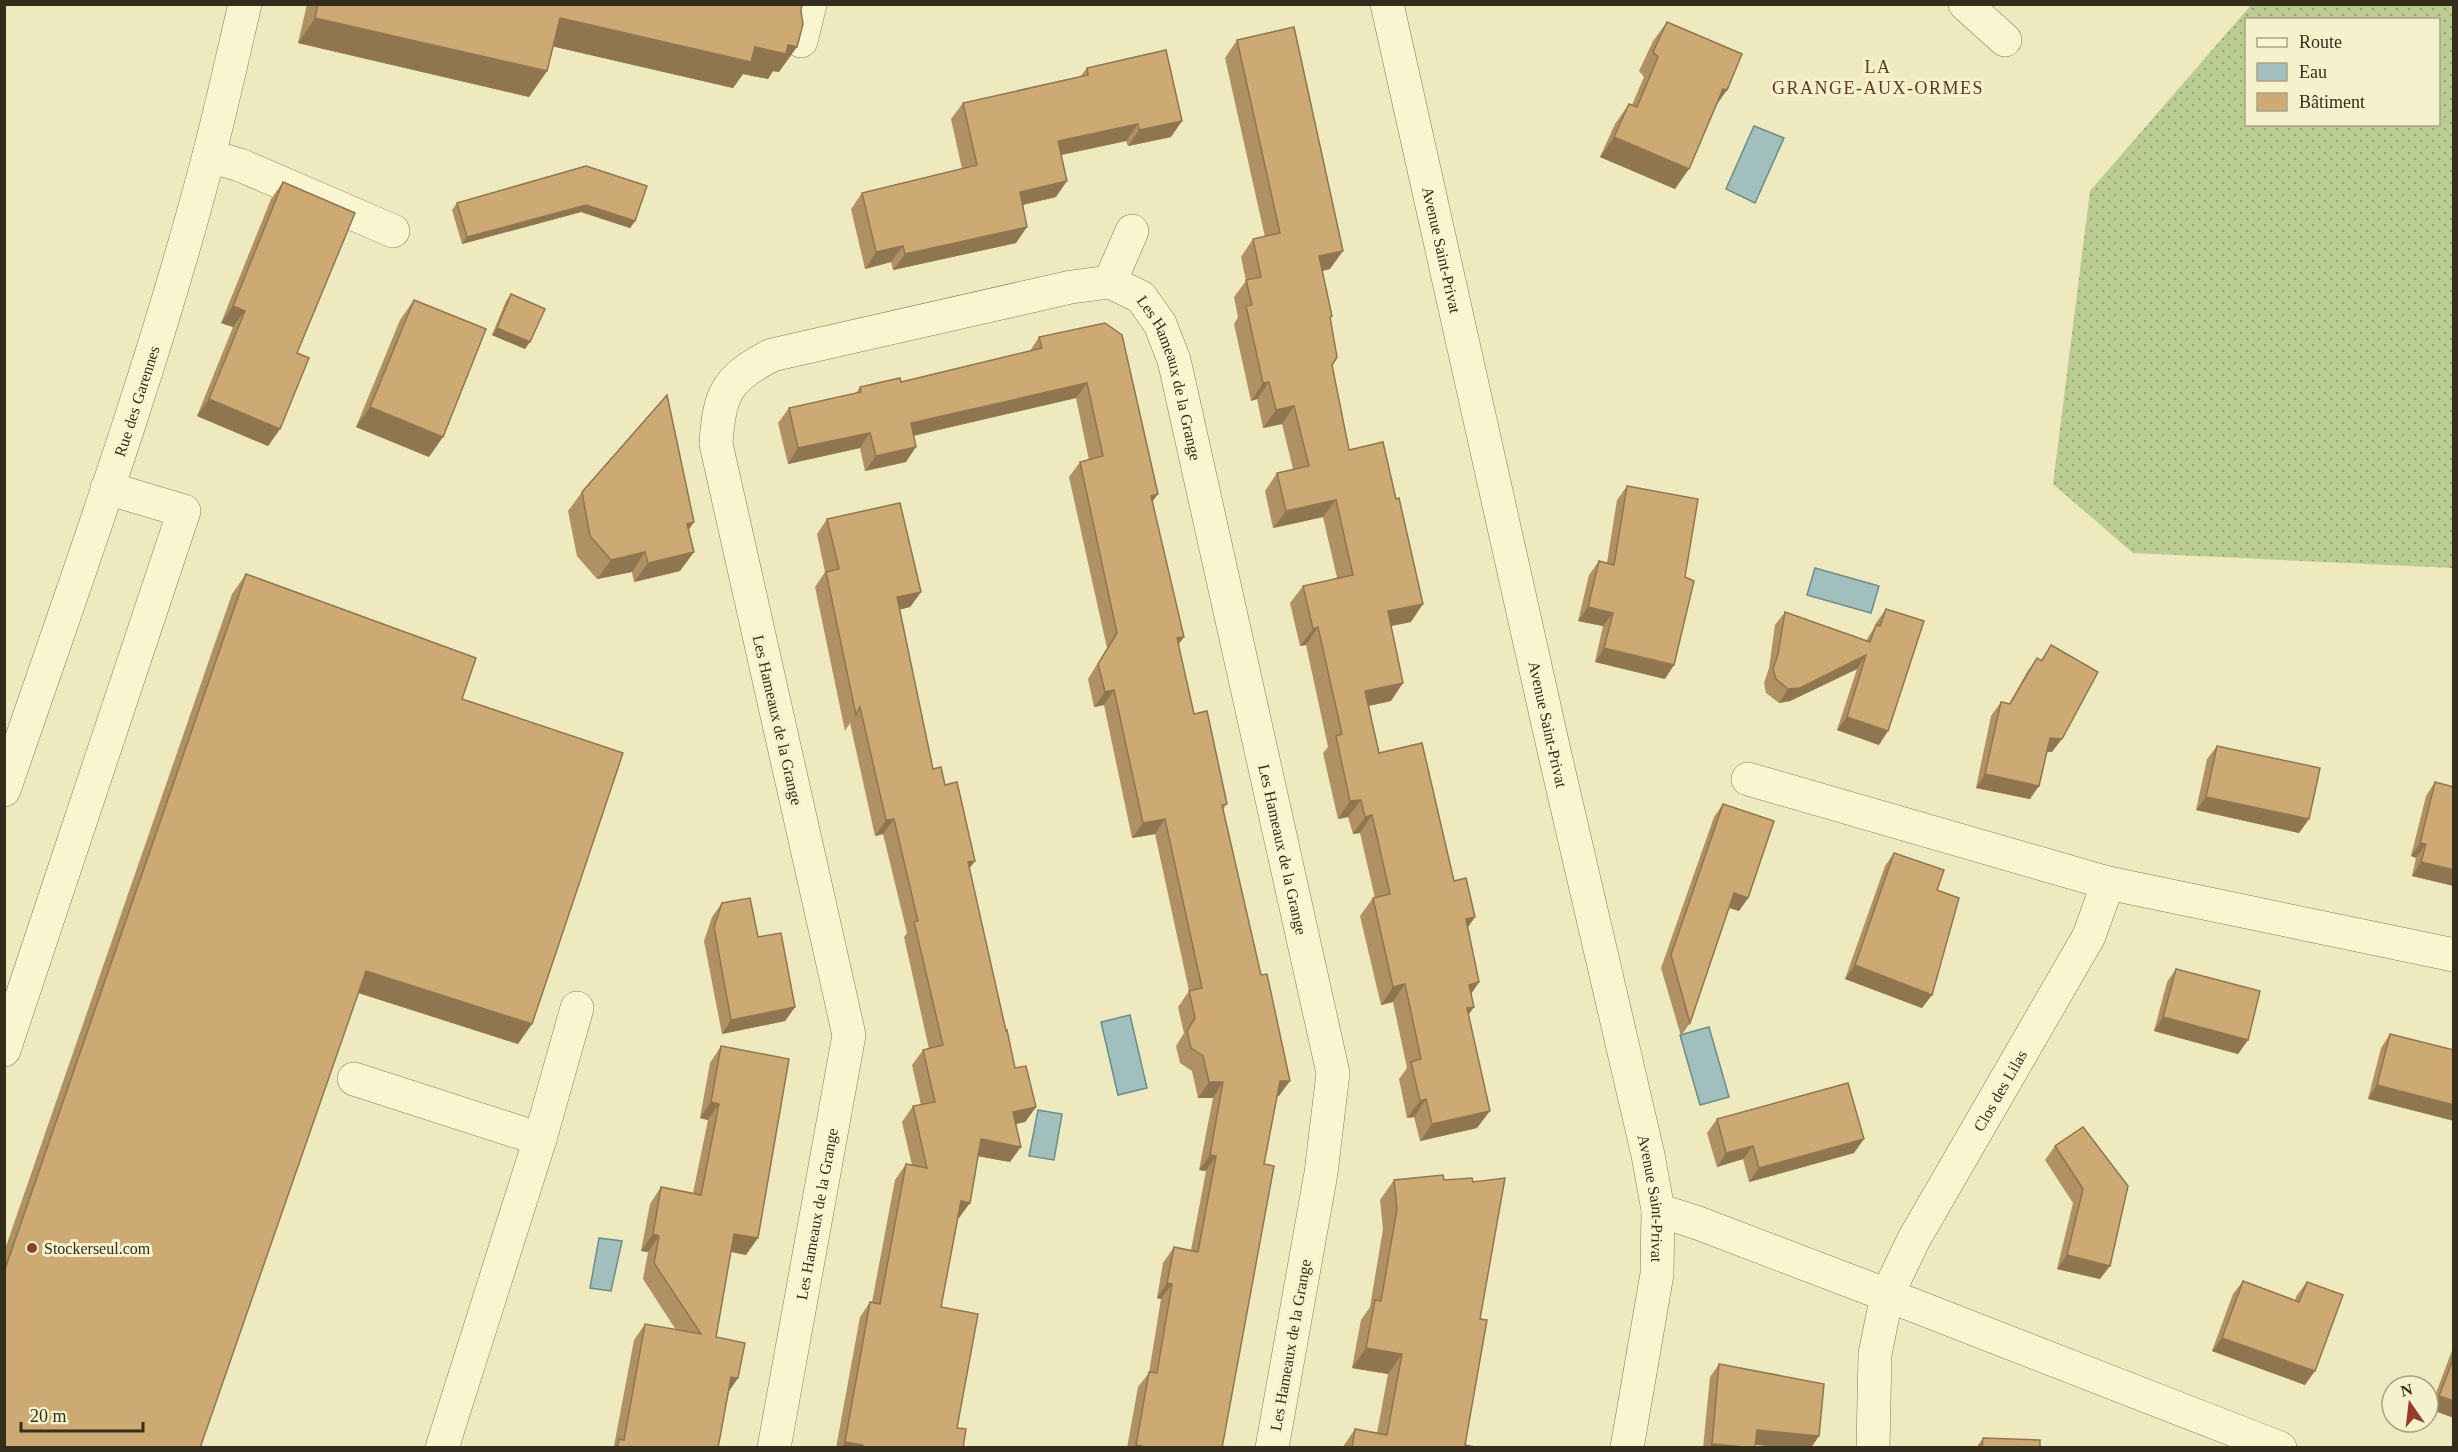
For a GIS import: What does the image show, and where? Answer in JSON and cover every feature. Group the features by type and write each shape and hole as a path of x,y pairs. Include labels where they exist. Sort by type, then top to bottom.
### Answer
{"street":[{"name":"Rue des Garennes","path":"4,790 107,488 168,293 209,156 245,4"},
{"path":"801,41 810,4"},
{"name":"Avenue Saint-Privat","path":"1386,4 1555,755 1648,1155 1658,1210 1656,1274 1627,1448"},
{"path":"1965,4 2006,40"},
{"path":"209,156 240,165 393,231"},
{"path":"1110,282 1132,231"},
{"name":"Les Hameaux de la Grange","path":"774,1448 849,1035 716,444 717,417 727,389 746,368 772,355 1071,287 1110,282 1141,297 1160,324 1174,360 1333,1073 1321,1173 1272,1448"},
{"path":"4,1050 184,511 107,488"},
{"path":"1748,779 2108,883 2454,955"},
{"name":"Clos des Lilas","path":"1873,1448 1875,1354 1887,1294 1914,1239 2089,936 2108,883"},
{"path":"442,1448 540,1139 577,1008"},
{"path":"354,1078 540,1139"},
{"path":"1658,1210 1698,1222 1887,1294 2280,1448"}],"green space":[{"path":"2251,5 2453,5 2453,568 2133,553 2053,484 2090,191"}],"water":[{"path":"1754,126 1784,138 1755,203 1726,189"},
{"path":"1815,568 1879,586 1871,613 1807,595"},
{"path":"1130,1015 1147,1088 1118,1095 1101,1022"},
{"path":"1709,1027 1729,1097 1700,1105 1680,1035"},
{"path":"1038,1110 1062,1114 1054,1160 1029,1156"},
{"path":"599,1238 622,1241 611,1291 590,1288"}],"building":[{"path":"318,4 802,4 803,24 797,47 788,45 786,54 755,47 751,62 560,18 547,71 315,18"},
{"path":"1667,22 1742,54 1727,90 1723,89 1689,169 1614,137 1629,104 1637,107 1658,57 1653,52"},
{"path":"1294,27 1343,251 1319,256 1332,316 1330,317 1337,357 1332,365 1349,450 1383,442 1396,499 1399,498 1423,604 1388,611 1403,683 1365,691 1379,753 1422,743 1454,881 1466,878 1475,917 1466,919 1479,982 1469,985 1474,1007 1467,1008 1490,1111 1432,1124 1426,1099 1420,1101 1411,1062 1421,1059 1405,984 1393,987 1373,898 1390,894 1372,815 1365,817 1361,800 1350,801 1336,736 1342,734 1318,627 1313,629 1303,586 1353,575 1336,500 1286,511 1277,473 1309,466 1294,406 1276,410 1269,382 1263,383 1246,306 1252,305 1246,280 1261,277 1253,239 1280,233 1237,40"},
{"path":"1166,50 1182,121 1139,130 1138,124 1058,141 1067,181 1020,192 1027,227 905,254 903,246 876,252 862,193 977,165 963,103 1088,75 1087,68"},
{"path":"586,166 647,186 635,221 586,205 467,237 457,203"},
{"path":"283,182 355,213 297,353 309,358 280,429 209,399 245,311 233,306"},
{"path":"511,294 545,309 530,342 497,328"},
{"path":"414,300 486,329 443,437 370,407"},
{"path":"1105,323 1122,335 1158,494 1151,496 1184,637 1177,638 1194,714 1207,711 1227,804 1222,805 1261,975 1267,974 1290,1081 1280,1081 1264,1164 1274,1166 1222,1448 1150,1448 1136,1445 1149,1372 1157,1373 1172,1284 1167,1283 1174,1247 1198,1252 1216,1156 1210,1155 1223,1082 1209,1082 1203,1056 1191,1048 1187,1031 1195,1018 1189,991 1202,988 1165,819 1143,823 1114,690 1105,692 1098,664 1117,633 1080,462 1103,456 1087,383 911,423 916,447 876,456 870,433 798,448 789,408 861,392 860,387 900,378 901,382 1042,348 1039,337"},
{"path":"667,395 694,522 687,524 694,552 648,563 645,552 611,560 590,536 582,492"},
{"path":"1627,486 1698,499 1685,577 1694,581 1674,665 1604,648 1613,613 1588,607 1599,561 1614,565"},
{"path":"900,503 921,592 897,597 933,769 941,767 945,785 957,782 975,861 968,862 1006,1031 1015,1068 1026,1066 1036,1107 1013,1112 1021,1147 981,1139 970,1203 961,1201 941,1307 978,1314 957,1428 966,1429 963,1448 862,1448 863,1445 845,1442 870,1302 880,1304 906,1164 927,1168 913,1106 935,1102 923,1050 943,1045 914,922 918,921 894,819 886,820 860,707 856,715 826,572 839,569 827,519"},
{"path":"246,574 476,658 462,699 623,753 532,1024 366,971 200,1448 4,1448 4,1272"},
{"path":"1886,609 1924,621 1888,731 1847,717 1866,655 1800,688 1788,689 1776,679 1773,669 1778,654 1785,612 1870,642 1876,625 1880,626"},
{"path":"2051,645 2098,672 2062,739 2050,738 2039,786 1985,774 2001,702 2010,704 2037,658 2042,661"},
{"path":"2217,746 2320,768 2309,819 2206,797"},
{"path":"2435,782 2454,787 2454,870 2421,862 2426,844 2420,843"},
{"path":"1723,804 1774,821 1748,898 1734,893 1690,1023 1671,955"},
{"path":"1894,853 1944,870 1937,890 1959,898 1932,995 1855,965"},
{"path":"750,898 758,937 781,933 795,1007 731,1020 714,927 722,903"},
{"path":"2176,969 2260,991 2248,1040 2163,1017"},
{"path":"2390,1034 2454,1050 2454,1105 2377,1085"},
{"path":"721,1046 789,1059 758,1238 734,1234 716,1337 745,1343 738,1378 731,1377 718,1448 617,1448 619,1439 624,1440 645,1324 701,1334 654,1263 659,1236 653,1234 661,1187 701,1195 719,1104 711,1102"},
{"path":"1848,1083 1864,1139 1759,1168 1753,1146 1726,1153 1717,1119"},
{"path":"2083,1127 2128,1186 2110,1266 2067,1255 2083,1189 2055,1146"},
{"path":"1443,1175 1444,1180 1472,1178 1473,1182 1505,1178 1480,1319 1487,1320 1465,1445 1480,1448 1352,1448 1355,1429 1387,1435 1402,1354 1366,1348 1375,1300 1381,1301 1397,1209 1394,1180"},
{"path":"2243,1281 2299,1302 2307,1282 2343,1295 2315,1371 2222,1338"},
{"path":"2454,1357 2454,1401 2440,1396"},
{"path":"1719,1364 1824,1384 1819,1436 1757,1430 1755,1448 1712,1444"},
{"path":"1983,1438 2040,1440 2040,1448 1982,1448"}],"place":[{"name":"Stockerseul.com","path":"32,1248"}],"district":[{"name":"LA GRANGE-AUX-ORMES","path":"1878,77"}]}
